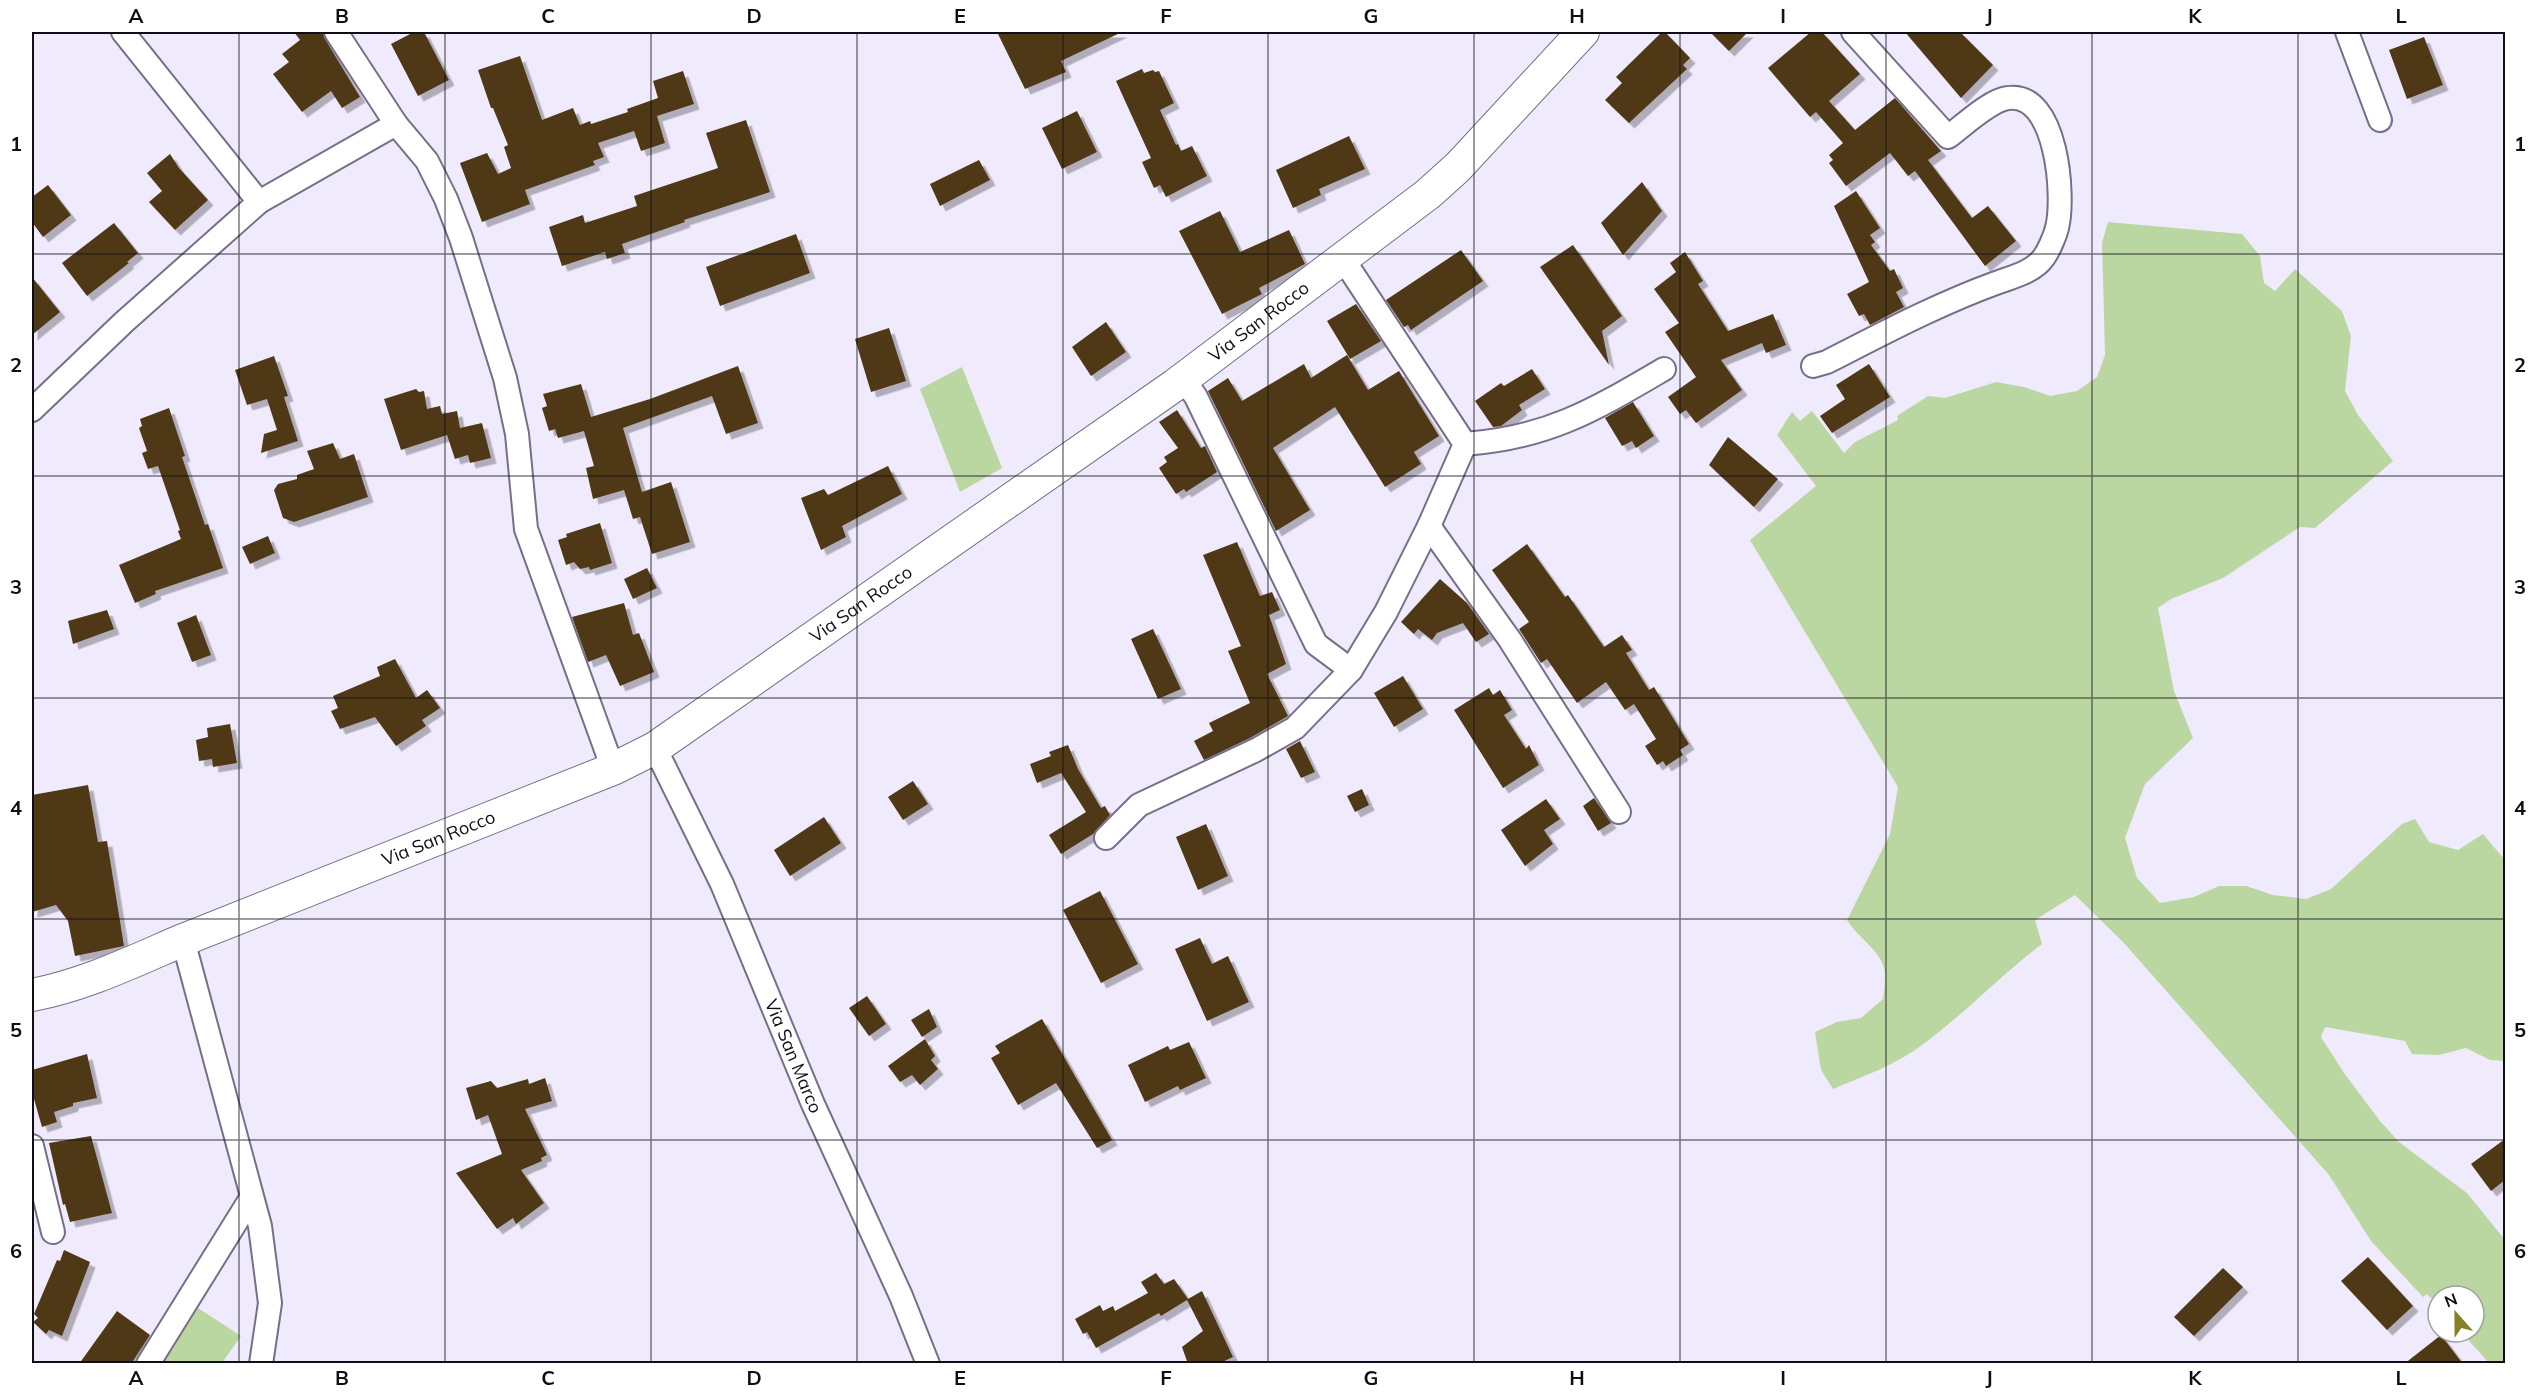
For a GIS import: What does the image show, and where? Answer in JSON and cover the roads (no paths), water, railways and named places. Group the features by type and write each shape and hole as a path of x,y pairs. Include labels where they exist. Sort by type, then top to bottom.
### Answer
{"street":[{"path":"123,32 259,202"},
{"path":"336,32 396,124 427,161 461,238 505,378 518,434 526,529 612,769"},
{"name":"Via San Rocco","path":"32,995 53,991 115,970 183,939 612,769 655,748 1183,378 1343,260 1428,194 1458,167 1584,32"},
{"path":"1813,366 1827,362 1937,305 2025,272 2043,258 2057,228 2060,185 2050,129 2032,105 2019,98 1998,100 1947,137 1853,32"},
{"path":"2347,32 2380,120"},
{"path":"32,410 124,322 259,202 396,124"},
{"path":"1343,260 1466,444"},
{"path":"1466,444 1501,441 1543,431 1594,410 1664,369"},
{"path":"1183,378 1196,397 1316,644 1351,670"},
{"path":"1106,838 1139,805 1256,750 1295,728 1351,670 1386,612 1429,526 1466,444"},
{"path":"1429,526 1510,640 1619,812"},
{"name":"Via San Marco","path":"655,748 722,884 813,1104 901,1296 928,1364"},
{"path":"183,939 260,1226 270,1303 261,1364"},
{"path":"32,1146 53,1232"},
{"path":"148,1364 251,1198"}]}
